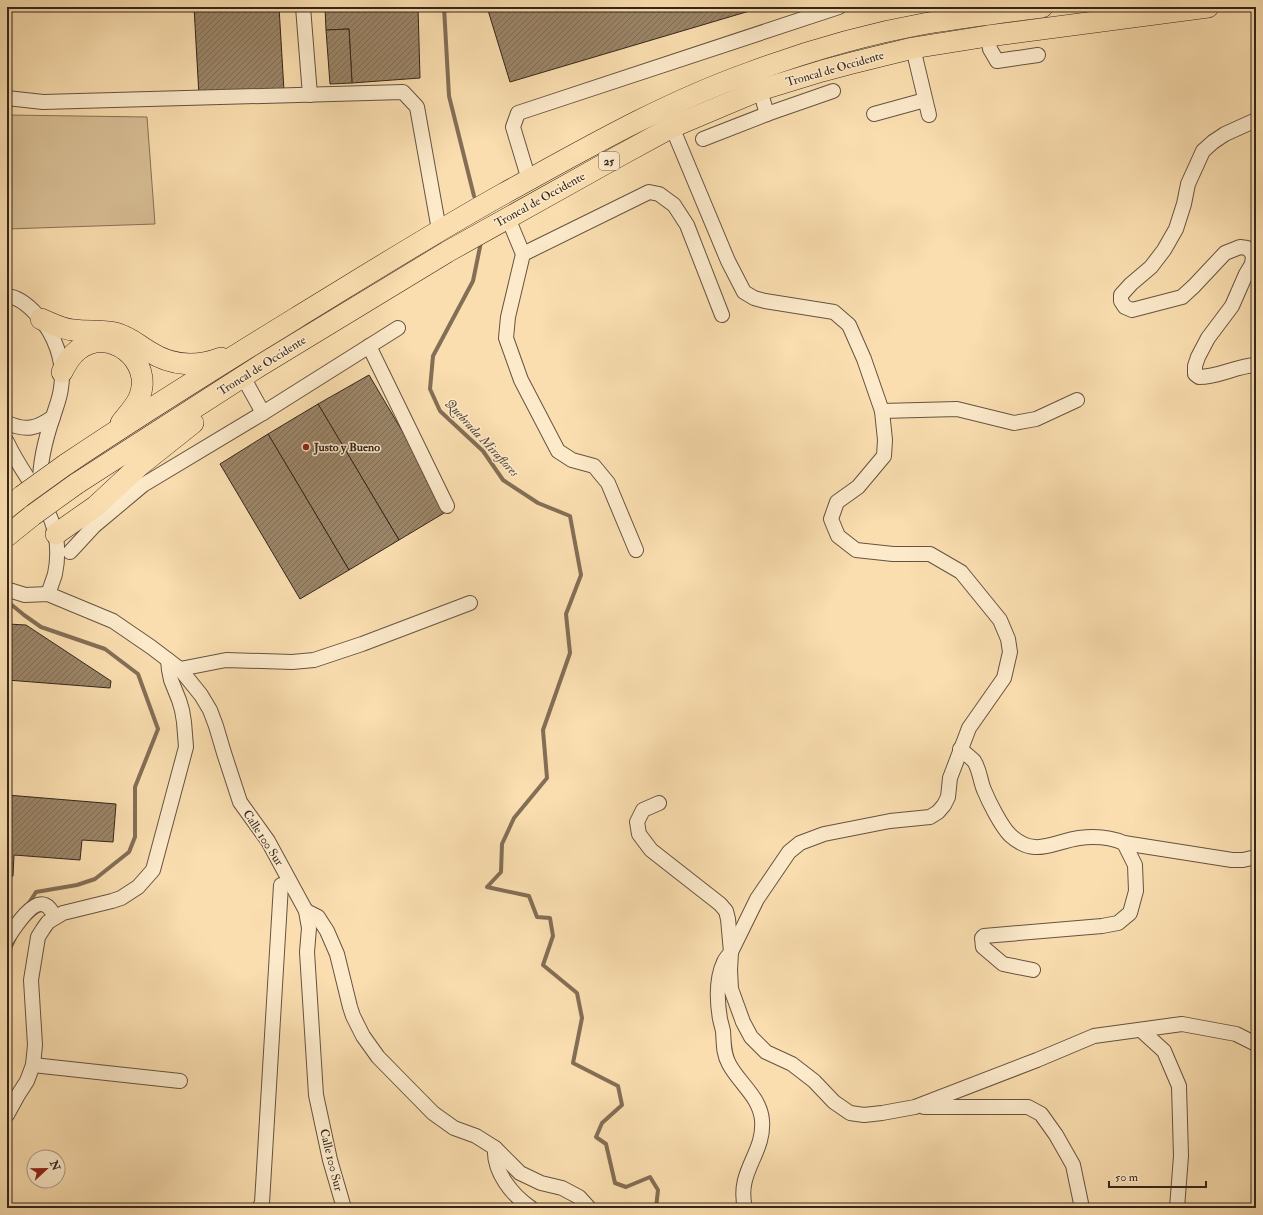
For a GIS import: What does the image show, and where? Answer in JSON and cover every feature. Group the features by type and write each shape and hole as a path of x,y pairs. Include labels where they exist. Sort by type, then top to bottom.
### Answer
{"highway":[{"name":"Troncal de Occidente","path":"7,536 26,504 65,465 115,431 439,230 607,137 661,109 717,85 787,59 858,39 920,25 1042,7"},
{"name":"Troncal de Occidente","path":"26,504 76,484 260,365 447,252 672,127 760,90 852,63 913,48 988,36 1208,7"},
{"path":"41,319 71,330 116,334 139,343 162,359 190,365 203,364 219,359 252,345"},
{"path":"56,534 96,506 139,466 180,433 336,320"},
{"path":"62,372 71,355 79,348 90,344 101,342 112,343 124,349 133,357 140,370 142,386 139,398 115,431"}],"street":[{"path":"303,7 310,96"},
{"path":"529,180 513,127 518,113 840,7"},
{"path":"988,36 990,49 997,61 1038,55"},
{"path":"913,48 929,115"},
{"path":"760,90 767,114"},
{"path":"703,139 767,114 833,91"},
{"path":"7,98 43,102 310,96 403,92 417,107 439,230"},
{"path":"874,114 925,100"},
{"path":"1256,120 1225,134 1203,151 1188,184 1184,204 1176,229 1164,250 1151,267 1121,295 1121,301 1125,307 1132,310 1182,297 1225,253 1240,247 1246,248 1251,252 1252,264 1232,306 1208,338 1198,357 1195,366 1195,374 1199,378 1210,377 1256,365"},
{"path":"672,127 728,261 744,292 754,298 765,301 834,312 849,325 864,359 882,411 885,440 884,456 858,487 837,502 831,519 838,536 856,550 893,554 930,554 961,572 1000,620 1008,639 1010,652 1004,678 969,728 950,778 948,797 938,812 930,817 890,822 824,834 800,843 789,852 757,899 731,952 724,962 719,982 718,1004 723,1031 724,1054 735,1073 757,1101 762,1115 762,1132 760,1141 745,1176 743,1198 745,1208"},
{"path":"523,254 649,192 659,194 674,205 687,225 722,315"},
{"path":"508,218 523,254 508,317 506,338 521,380 558,451 572,460 594,466 608,483 636,550"},
{"path":"7,285 41,319 49,330 56,343 62,372 58,402 45,445 40,474 26,504"},
{"path":"7,296 12,296 22,301"},
{"path":"70,552 94,526 143,485 263,413 398,328"},
{"path":"369,346 447,506"},
{"path":"247,384 263,413"},
{"path":"882,411 957,409 1014,423 1036,419 1077,400"},
{"path":"7,423 18,427 31,428 43,424 53,417"},
{"path":"7,442 13,455 26,504"},
{"path":"26,504 50,515 56,534 57,555 54,575 48,594"},
{"name":"Calle 100 Sur","path":"7,591 9,590 25,595 48,594 113,621 180,669 201,695 210,710 240,802 268,841 306,911 309,928 307,952 316,1095 330,1160 344,1208"},
{"path":"180,669 226,660 292,662 314,660 362,644 470,603"},
{"path":"7,1115 27,1081 33,1065 35,1045 31,980 38,937 46,925 55,917 63,913 121,898 138,887 153,870 186,747 182,710 171,680 168,660"},
{"path":"960,749 978,768 983,790 1003,828 1017,841 1026,845 1035,848 1045,848 1079,838 1114,839 1124,843 1232,860 1243,860 1256,857"},
{"path":"659,803 643,810 637,822 638,834 651,850 720,904 726,911 731,952 731,989 743,1022 751,1037 766,1052 792,1064 814,1081 834,1102 850,1113 864,1115 916,1107 1028,1107 1041,1114 1056,1135 1073,1165 1082,1208"},
{"path":"1033,970 1003,964 983,947 982,938 984,936 1102,926 1118,923 1130,913 1136,891 1135,865 1124,843"},
{"path":"259,1208 262,1203 281,885"},
{"path":"7,939 21,918 40,904 46,905 55,917"},
{"path":"306,911 318,917 327,931 337,954 353,1016 363,1036 378,1057 433,1113 454,1128 481,1139 495,1148 520,1173 541,1183 562,1188 579,1197 589,1208"},
{"path":"916,1107 1094,1036 1182,1024 1236,1034 1256,1044"},
{"path":"1141,1030 1164,1052 1179,1086 1181,1156 1178,1208"},
{"path":"33,1065 180,1082"},
{"path":"495,1148 495,1154 504,1179 510,1189 532,1208"}],"shaded area":[{"path":"7,115 147,117 155,224 7,229"}],"building":[{"path":"194,7 279,7 284,91 199,96"},
{"path":"325,7 418,7 420,78 352,83 349,29 326,30"},
{"path":"487,7 763,7 510,82"},
{"path":"349,29 352,83 330,84 326,30"},
{"path":"369,375 449,510 399,540 318,404"},
{"path":"318,404 399,540 349,570 268,434"},
{"path":"268,434 349,570 300,599 220,464"},
{"path":"7,624 26,625 111,681 110,688 7,680"},
{"path":"7,795 116,804 113,842 82,840 80,860 14,855 13,876 7,875"}],"waterway":[{"name":"Quebrada Miraflores","path":"444,7 449,96 474,196"},
{"name":"Quebrada Miraflores","path":"481,242 473,281 433,356 430,389 440,411 483,451 503,480 538,503 570,516 581,575 566,614 570,653 543,730 547,778 514,818 502,844 501,872 487,887 529,896 537,917 550,918 553,936 543,965 577,993 582,1018 573,1063 618,1086 622,1105 602,1123 596,1137 606,1144 615,1183 626,1187 650,1177 658,1190 656,1208"},
{"path":"7,601 41,627 105,649 138,674 158,729 135,787 135,837 129,852 95,879 77,885 36,892 27,906"},
{"path":"7,955 15,938"}],"place":[{"name":"Justo y Bueno","path":"306,447"}]}
